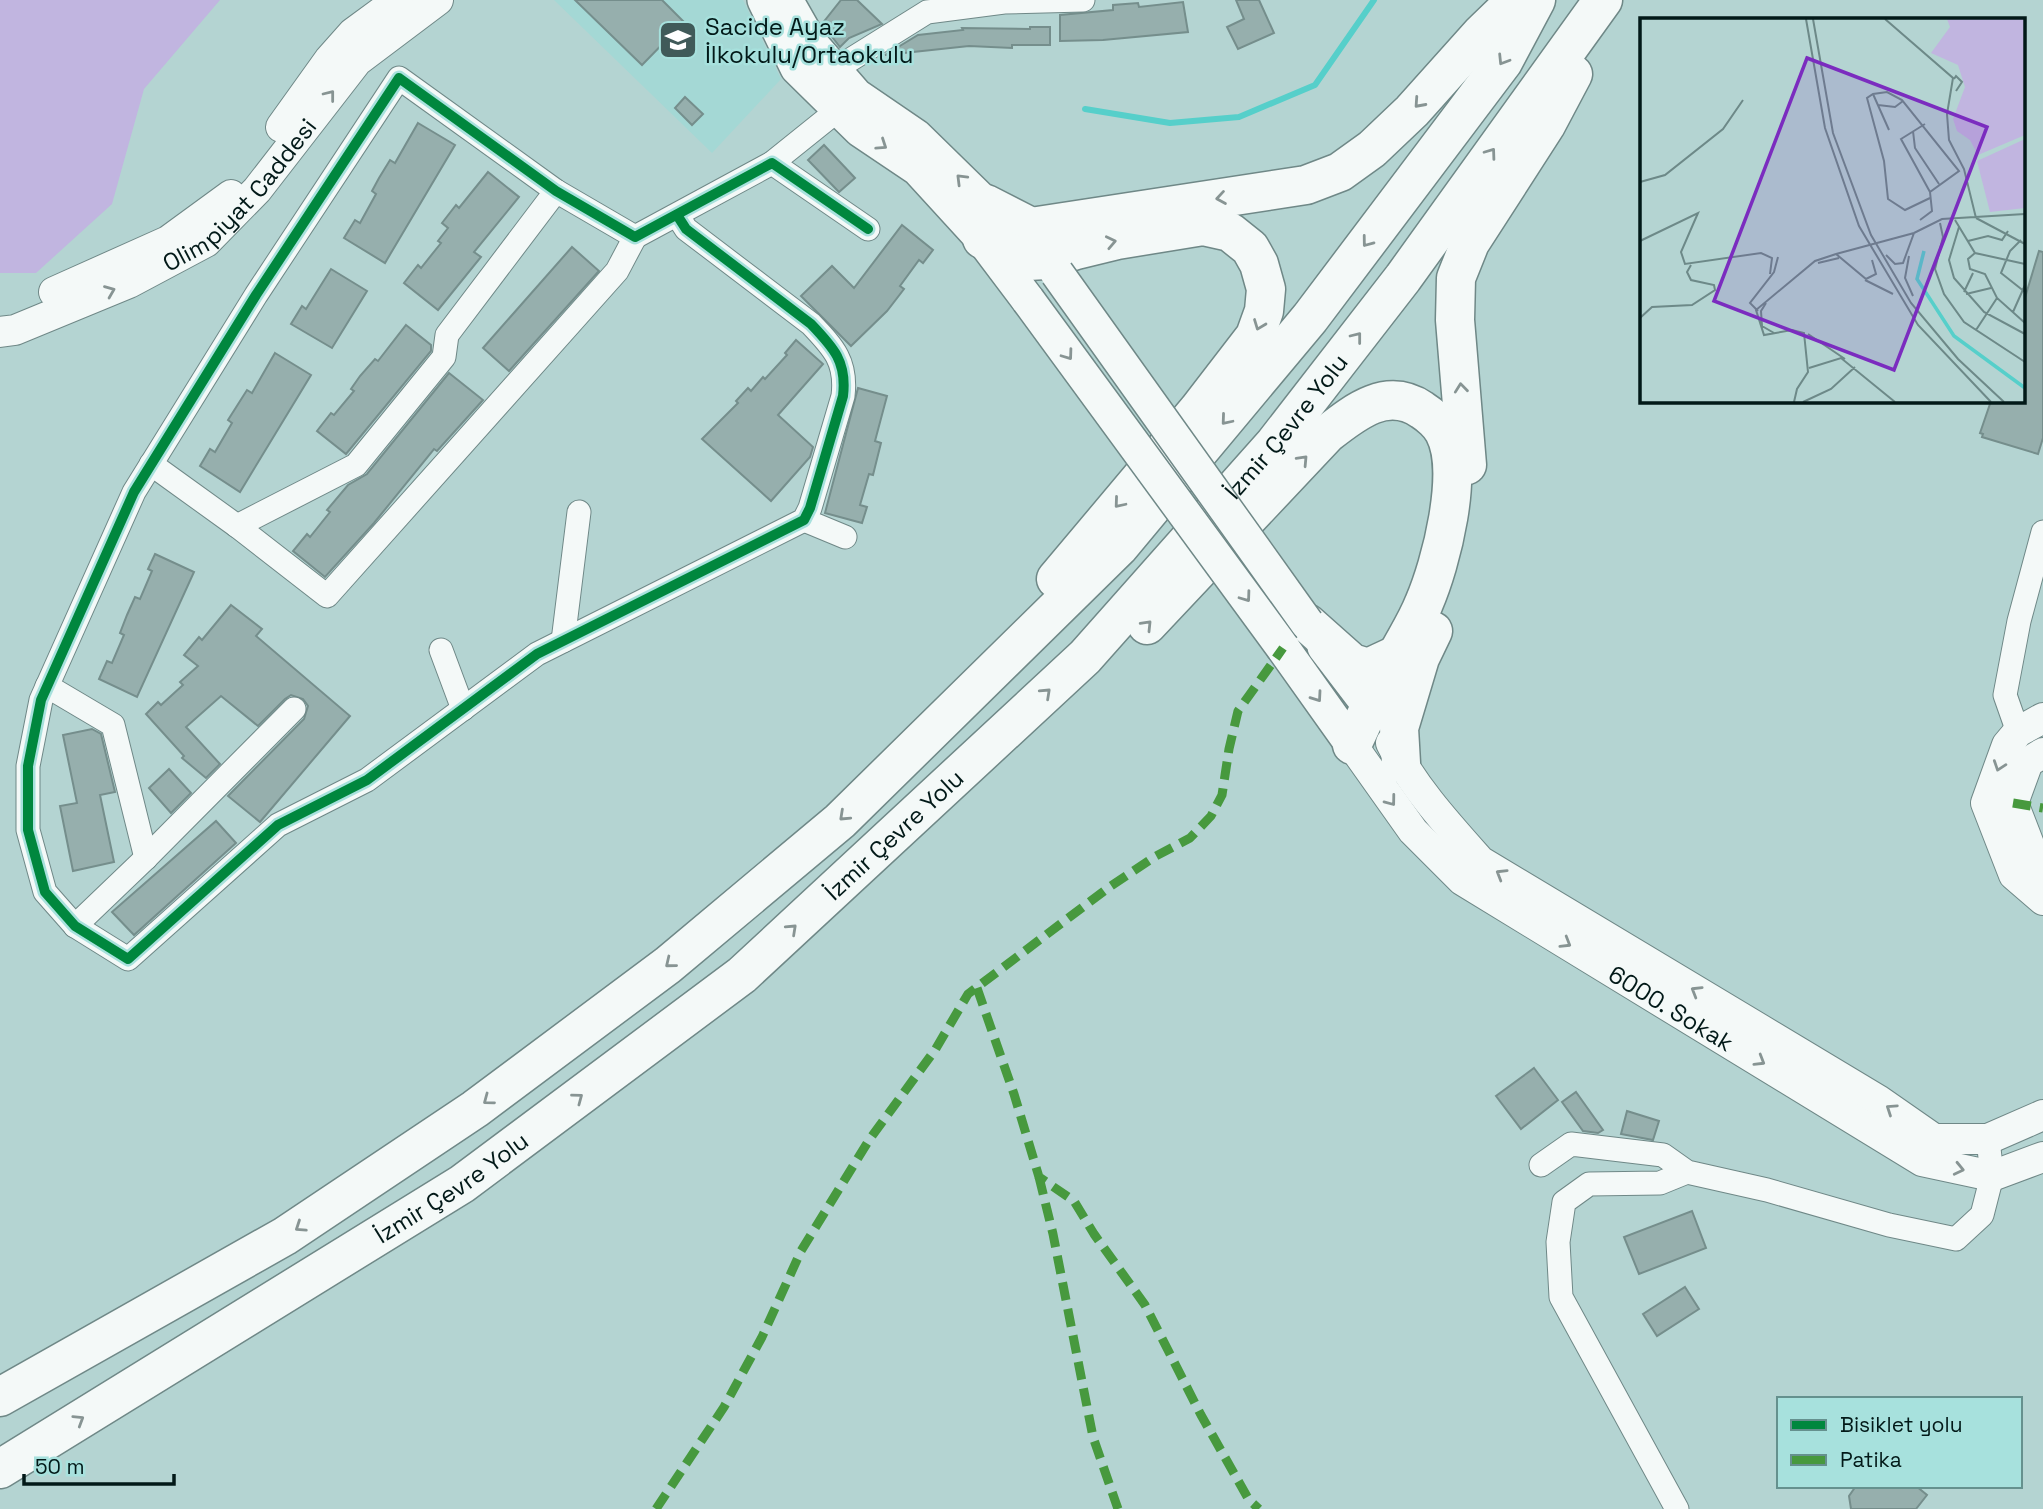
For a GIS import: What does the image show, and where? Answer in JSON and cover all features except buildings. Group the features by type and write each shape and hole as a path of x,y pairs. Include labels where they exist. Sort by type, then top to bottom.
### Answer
{"highway":[{"path":"1043,253 1306,185 1340,172 1372,149 1412,111 1481,34 1516,0"},
{"name":"İzmir Çevre Yolu","path":"0,1397 285,1236 475,1109 668,965 840,821 1137,527 1310,318 1503,62 1536,0"},
{"name":"İzmir Çevre Yolu","path":"0,1469 462,1184 743,975 1085,657 1275,443 1403,278 1603,0"},
{"path":"1352,746 1376,714 1408,657 1445,608 1465,536 1468,480 1455,320 1457,278 1470,243 1546,125 1613,0"},
{"path":"984,222 1031,227 1043,253 1028,300"},
{"path":"894,769 1198,410 1255,336 1264,311 1266,289 1259,264 1250,248 1230,232 1203,226 1117,240 1076,250 1043,253"},
{"path":"925,806 1057,719 1327,434 1359,409 1389,400 1413,404 1429,415 1444,432 1451,458 1447,530 1408,657 1399,728 1401,763"},
{"path":"1295,635 1335,650 1352,663 1368,668 1408,657"}],"main road":[{"path":"764,0 797,68 838,110 860,130 918,169 984,222"},
{"path":"786,0 810,42 856,95 916,136 984,222 1028,300 1295,635 1376,714"},
{"path":"1043,253 1295,635 1352,746"}],"street":[{"name":"Olimpiyat Caddesi","path":"0,313 67,287 168,241 230,196 329,60 354,33 398,0"},
{"name":"Olimpiyat Caddesi","path":"0,332 15,330 130,283 206,242 257,190 357,61 438,0"},
{"path":"834,70 927,12 1004,2 1083,0"},
{"path":"635,237 556,191 399,78 256,295 134,492 41,700 28,766 28,830 45,892 75,926 128,959 278,825 367,780 537,654 804,520 810,508 843,396 845,377 842,365 828,342 811,324 686,229 677,215"},
{"path":"151,464 327,596 617,271 635,237 772,163 838,110"},
{"path":"772,163 868,229"},
{"path":"237,526 356,465 444,357 447,335 556,191"},
{"path":"563,641 579,512"},
{"path":"804,520 845,537"},
{"path":"2043,532 2018,621 2005,695 2031,725 2007,744 1986,803 2014,875 2043,900"},
{"path":"441,650 463,709"},
{"path":"47,687 113,725 146,859"},
{"path":"75,926 146,859 293,709"},
{"name":"6000. Sokak","path":"1376,714 1401,763 1452,830 1480,861 1878,1100 1934,1139 1988,1139 2043,1115"},
{"name":"6000. Sokak","path":"1352,746 1413,831 1462,880 1922,1161 1992,1177"},
{"path":"2043,753 2028,762 2013,803 2035,860 2043,867"},
{"path":"1541,1165 1572,1144 1663,1155 1687,1172 1767,1190 1889,1225 1956,1239 1982,1216 1992,1177 1988,1139"},
{"path":"1992,1177 2043,1157"},
{"path":"1676,1509 1561,1297 1558,1242 1564,1202 1589,1184 1660,1183 1687,1172"}],"shaded area":[{"path":"0,0 220,0 144,89 112,204 36,273 0,273"},
{"name":"Sacide Ayaz İlkokulu/Ortaokulu","path":"554,0 743,0 781,79 712,153"}],"waterway":[{"path":"1085,109 1170,123 1239,117 1315,85 1374,0"}],"marked path":[{"path":"656,1509 724,1407 762,1337 801,1251 869,1140 935,1050 968,994 1108,888 1156,856 1190,838 1211,816 1222,795 1238,711 1283,648"},
{"path":"2013,803 2043,808"},
{"path":"977,988 1014,1094 1039,1177 1074,1201 1145,1305 1201,1415 1249,1500 1259,1509"},
{"path":"1039,1177 1053,1234 1093,1437 1118,1509"}],"cycle path":[{"path":"677,215 686,229 811,324 832,348 841,365 843,396 810,508 804,520 537,654 367,780 278,825 128,959 75,926 45,892 28,830 28,766 41,700 134,492 256,295 399,78 556,191 635,237 772,163 868,229"}],"place":[{"name":"Sacide Ayaz İlkokulu/Ortaokulu","path":"678,40"}]}
